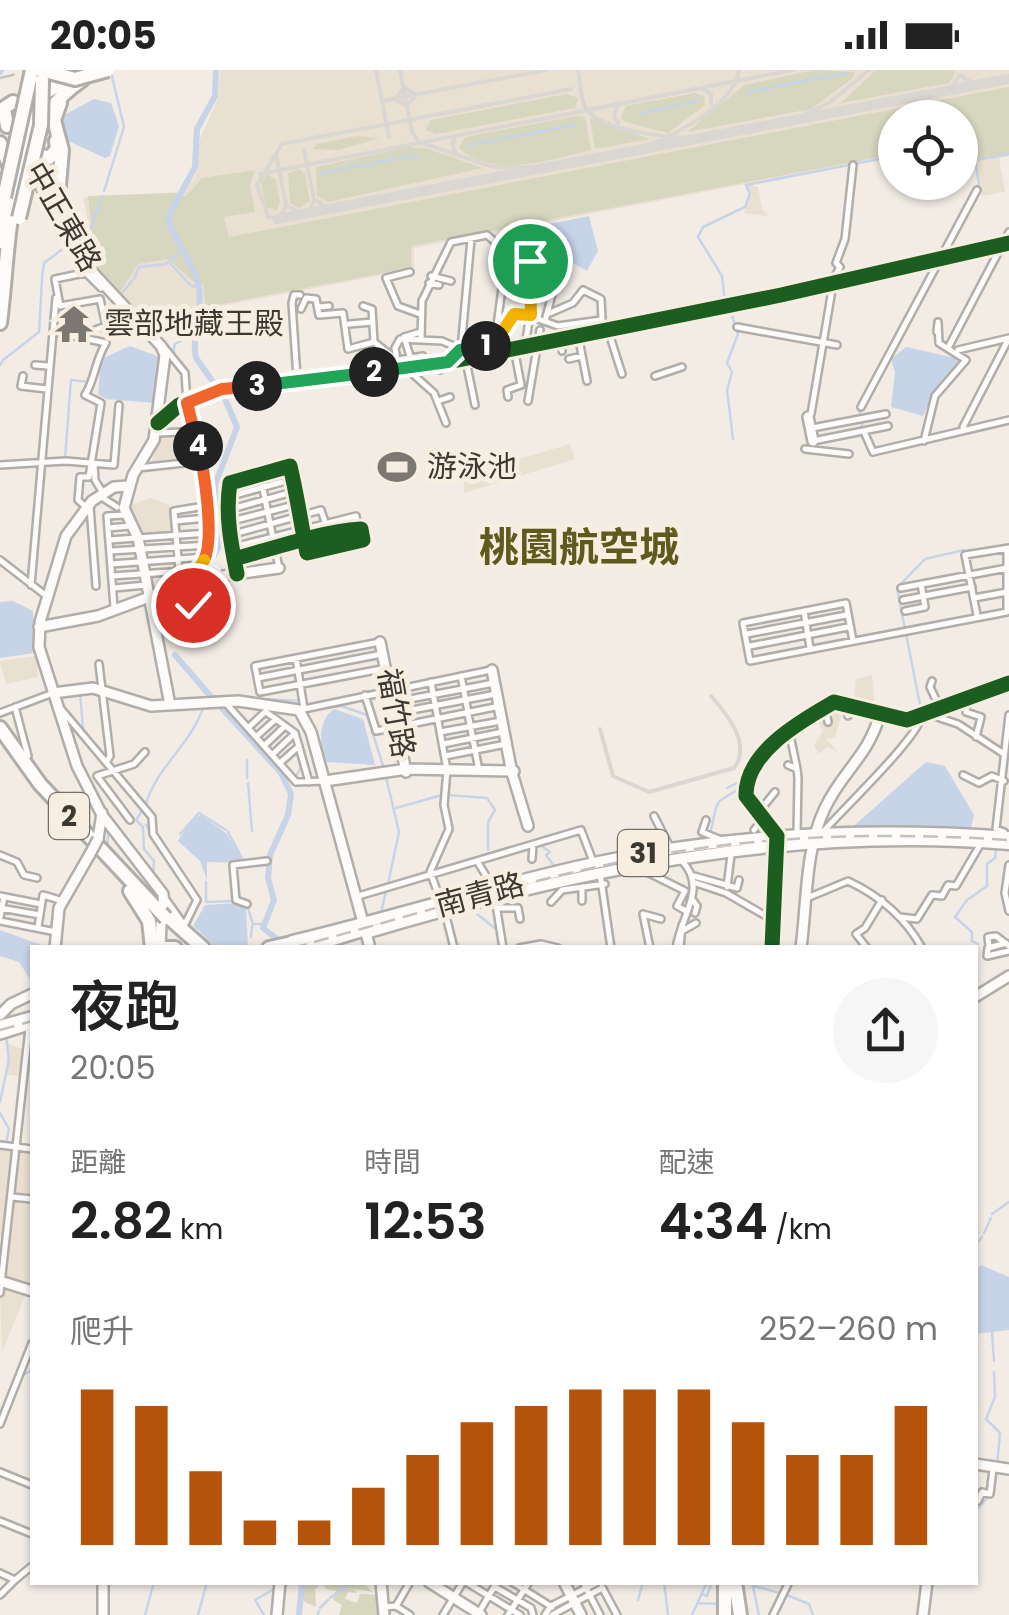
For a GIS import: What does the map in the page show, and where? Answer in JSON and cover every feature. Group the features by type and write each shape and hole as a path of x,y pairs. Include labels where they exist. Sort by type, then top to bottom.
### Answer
{"highway":[{"path":"0,323 7,192 32,70"},
{"path":"4,257 41,126 41,70 67,79 104,70"},
{"path":"0,108 11,99 42,99 86,72 104,70"},
{"path":"25,144 86,72"},
{"path":"42,171 58,155 56,110 86,72"},
{"path":"0,274 13,181 24,142 41,111 86,72"},
{"path":"0,301 14,190 24,152 54,100 86,72"},
{"path":"7,192 25,144 61,85"},
{"path":"2,123 4,108 20,103 30,116 17,214"},
{"path":"57,213 62,150 58,138"},
{"path":"0,142 10,161 0,242"},
{"path":"17,214 22,181 34,176 42,183 57,213"},
{"name":"2","path":"0,728 40,784 158,909"},
{"name":"2","path":"0,739 24,774 109,866 158,909"},
{"path":"158,909 196,945"},
{"path":"155,945 158,909"},
{"path":"277,945 312,944"},
{"path":"730,1585 733,1615"}],"main road":[{"name":"31","path":"778,840 797,834 868,839 944,832 1008,841"},
{"path":"944,832 959,836"},
{"name":"31","path":"906,835 1008,841"},
{"name":"31","path":"906,835 1008,841"},
{"name":"31","path":"495,896 596,867 729,843 817,836 906,835 1008,841"},
{"name":"31","path":"674,852 703,852 729,843"},
{"name":"南青路","path":"495,896 550,876 639,862 674,852"},
{"name":"南青路","path":"639,862 655,855"},
{"name":"31","path":"277,945 364,929 519,891 596,867"},
{"name":"南青路","path":"519,891 550,876"},
{"name":"南青路","path":"312,944 445,907"},
{"name":"南青路","path":"410,916 427,912"},
{"path":"0,1024 30,1021"}],"street":[{"name":"中正東路","path":"2,123 25,144 42,171 57,213 86,263 163,349"},
{"path":"811,443 811,419 833,283 840,267 836,263 847,223 844,220 853,165"},
{"path":"861,408 971,200"},
{"path":"508,397 508,390 522,385 520,347 531,315 534,228"},
{"path":"952,349 1009,232"},
{"path":"421,336 420,314 430,279 451,242 489,236 510,253 494,343"},
{"path":"471,239 464,354 475,405"},
{"path":"159,426 187,403 218,390 406,364 448,362 494,343 514,314 531,315 558,326 605,325 833,283 1005,244"},
{"path":"545,321 562,261"},
{"path":"96,330 106,326 100,300 61,306 56,279 87,272 100,288"},
{"path":"410,272 386,278 398,306 420,314"},
{"path":"430,279 451,281"},
{"path":"430,279 439,285"},
{"path":"550,312 573,304 583,290 601,299 605,325 622,374"},
{"path":"297,381 292,303 294,296 300,295"},
{"path":"56,298 52,325 56,332 106,343 96,355 92,386 85,395 102,403 92,464 88,477 80,477 78,482 78,500 88,507 96,586"},
{"path":"319,309 328,306"},
{"path":"363,306 372,310 374,342"},
{"path":"302,308 338,308"},
{"path":"319,309 319,315 343,313 348,349 374,342 406,364"},
{"path":"349,324 374,322"},
{"path":"406,364 408,333 445,342 464,354 578,336 605,325"},
{"path":"737,327 838,345"},
{"path":"528,402 540,330"},
{"path":"32,584 50,338 56,332"},
{"path":"924,442 935,396 966,360 938,343 937,332"},
{"path":"578,336 588,381"},
{"path":"952,349 1009,338"},
{"path":"962,429 1009,338"},
{"path":"560,339 562,351"},
{"path":"407,342 431,364"},
{"path":"407,342 396,344 406,364 438,401 446,423"},
{"path":"163,349 185,373 187,403 207,480 203,494 210,545 193,605"},
{"path":"155,945 158,909 153,879 104,823 66,741 43,661 40,626 66,540 88,507 120,487 152,448 159,426 163,349"},
{"path":"569,359 582,356"},
{"path":"35,365 48,366"},
{"path":"654,376 682,367"},
{"path":"22,376 21,386 47,389"},
{"path":"438,401 450,397"},
{"path":"0,465 114,465 119,405"},
{"path":"811,419 886,414"},
{"path":"864,434 871,452 1009,420"},
{"path":"138,468 184,463 180,432 159,426"},
{"path":"811,443 888,426"},
{"path":"811,443 849,454"},
{"path":"92,464 102,496 122,509"},
{"path":"232,547 302,528 356,516 360,529 362,540 307,553 302,528 296,491 290,466 230,483 228,522 230,534 232,547 234,559 237,573"},
{"path":"113,588 147,588 278,567 260,474"},
{"path":"228,496 293,480"},
{"path":"120,487 122,509 138,538 170,704"},
{"path":"228,510 296,491"},
{"path":"114,607 107,516 138,499"},
{"path":"228,522 298,504"},
{"path":"179,577 175,510 205,506"},
{"path":"230,534 323,510 329,534"},
{"path":"175,521 207,518"},
{"path":"108,528 132,526"},
{"path":"234,559 360,529"},
{"path":"109,540 209,533"},
{"path":"110,551 210,545"},
{"path":"977,615 966,556 1008,548 1008,609"},
{"path":"111,564 206,558"},
{"path":"0,560 49,598"},
{"path":"902,588 1007,568"},
{"path":"112,576 147,588"},
{"path":"40,626 98,616 147,588 179,577 202,577"},
{"path":"40,626 114,607 147,588 179,577"},
{"path":"905,612 924,608 920,585"},
{"path":"903,600 972,587"},
{"path":"974,598 1007,592"},
{"path":"845,603 852,640"},
{"path":"845,603 852,640"},
{"path":"744,623 845,603"},
{"path":"852,640 1008,609"},
{"path":"751,659 1008,609"},
{"path":"804,611 810,648"},
{"path":"748,634 846,616"},
{"path":"744,623 751,659"},
{"path":"744,623 751,659"},
{"path":"750,646 848,627"},
{"path":"381,641 255,666 257,678 260,691 386,667"},
{"name":"福竹路","path":"381,641 386,667"},
{"name":"福竹路","path":"381,641 406,770"},
{"path":"323,652 328,677"},
{"path":"257,678 382,654"},
{"path":"296,658 302,709 368,945"},
{"path":"100,664 107,761"},
{"path":"301,683 386,667"},
{"path":"0,713 52,693 88,688 143,705 213,702 302,709 493,670"},
{"path":"493,670 506,744 529,825"},
{"path":"493,670 513,772"},
{"path":"461,676 479,770"},
{"path":"932,681 930,687 940,708"},
{"path":"431,682 448,772 444,805 449,829 430,875 445,907 454,945"},
{"path":"394,702 495,682"},
{"path":"771,945 778,840 748,800 746,787 758,760 789,730 836,702 901,720 1009,683"},
{"name":"福竹路","path":"390,690 398,727"},
{"path":"52,693 104,823 63,902 55,945"},
{"path":"396,714 497,694"},
{"path":"365,695 376,731 500,707"},
{"path":"965,699 970,714 965,731"},
{"path":"213,702 249,728 297,782 406,770 513,772"},
{"path":"848,703 848,716"},
{"path":"56,705 144,808 153,834 198,900 184,926"},
{"path":"14,707 28,756"},
{"path":"266,707 295,733 309,782"},
{"path":"249,728 266,707"},
{"path":"970,714 974,711 981,717 976,737"},
{"path":"815,714 827,717 828,722"},
{"path":"801,945 817,836 833,792 869,748 880,714"},
{"path":"924,714 997,746 1007,761"},
{"path":"817,836 921,724 924,714"},
{"path":"1008,841 996,830 1009,718"},
{"path":"257,736 276,719"},
{"path":"440,732 502,720"},
{"path":"265,745 286,726"},
{"path":"789,730 797,769 797,834"},
{"path":"442,744 504,732"},
{"path":"273,754 295,733"},
{"path":"445,756 506,744"},
{"path":"281,762 299,746"},
{"path":"130,820 97,779 134,764 145,752"},
{"path":"289,771 302,759"},
{"path":"788,765 797,769"},
{"path":"448,772 513,772"},
{"path":"963,774 979,782 992,776 1004,781"},
{"path":"754,830 776,792"},
{"path":"654,816 674,852 694,877 771,919"},
{"path":"706,820 702,832 729,843 727,886"},
{"path":"355,897 582,830 605,884 603,911 611,945"},
{"path":"900,916 917,919 932,895 942,896 948,886 956,886 982,842"},
{"path":"532,859 533,845"},
{"path":"679,945 703,852"},
{"path":"0,855 17,862 24,875 37,878"},
{"path":"247,904 236,900 233,865 267,861"},
{"path":"477,861 495,896 503,945"},
{"path":"639,862 685,892 677,906 684,914 679,945"},
{"path":"1009,865 1004,893 1009,911"},
{"path":"694,877 737,888 739,880"},
{"path":"809,899 827,886 835,890 848,881 882,900 900,916 920,945"},
{"path":"551,902 561,891 605,884"},
{"path":"582,888 582,900"},
{"path":"38,927 43,895 63,902"},
{"path":"495,896 518,908 520,919"},
{"path":"42,904 2,897 0,919 56,932"},
{"path":"692,899 698,906 695,913"},
{"path":"18,924 22,900"},
{"path":"865,945 856,934 865,928 882,900"},
{"path":"772,930 774,905"},
{"path":"1,908 40,915"},
{"path":"158,909 184,926 196,945"},
{"path":"649,945 643,915 660,919"},
{"path":"682,931 696,923"},
{"path":"989,946 989,936 998,936 1008,946"},
{"path":"991,959 988,948 1008,946"},
{"path":"978,992 1009,975"},
{"path":"0,1024 30,995"},
{"path":"30,1026 1,1285 30,1291"},
{"path":"0,1145 30,1149"},
{"path":"12,1197 30,1199"},
{"path":"0,1424 30,1348"},
{"path":"978,1465 1009,1470"},
{"path":"978,1501 982,1492 990,1494 993,1468"},
{"path":"0,1472 30,1484"},
{"path":"0,1520 30,1533"},
{"path":"0,1595 30,1568"},
{"path":"0,1573 14,1580"},
{"path":"103,1585 103,1615"},
{"path":"277,1615 280,1585"},
{"path":"381,1585 384,1611 396,1606 408,1585"},
{"path":"432,1585 479,1615 496,1585"},
{"path":"444,1615 463,1585"},
{"path":"470,1585 520,1615"},
{"path":"497,1585 533,1615"},
{"path":"517,1585 551,1612 586,1589 600,1615"},
{"path":"510,1612 528,1585"},
{"path":"565,1585 581,1615"},
{"path":"601,1585 617,1615"},
{"path":"773,1615 788,1585"},
{"path":"924,1615 928,1585"},
{"path":"396,1606 410,1615"}],"shaded area":[{"path":"220,70 1009,70 1009,156 999,158 1005,192 982,196 978,173 978,100 878,100 878,159 749,184 758,187 762,209 768,216 744,213 752,194 745,184 414,248 414,269 143,321 75,244 91,240 83,197 185,192 196,174 200,139 218,98"},
{"path":"180,432 182,462 151,464 160,433"},
{"path":"570,444 575,459 464,493 464,475"},
{"path":"150,498 168,504 174,513 170,530 141,536 127,506"},
{"path":"213,580 224,587 208,611 196,604"},
{"path":"36,656 38,677 6,684 0,661"},
{"path":"872,675 875,711 853,704 856,679"},
{"path":"828,708 842,714 835,737 826,739 839,753 828,747 818,754 814,745 823,731 818,722 806,722"},
{"path":"8,1044 26,1050 23,1077 5,1074"},
{"path":"0,1146 16,1149 8,1236 0,1236"},
{"path":"18,1148 30,1150 30,1288 5,1281"},
{"path":"5,1283 27,1291 2,1352 0,1295"}],"green space":[{"path":"814,70 854,72 853,78 811,109 687,132 744,85"},
{"path":"876,70 955,73 949,83 841,103"},
{"path":"1009,87 1009,154 978,160 978,100 941,100"},
{"path":"695,93 704,96 705,105 668,133 625,122 621,117 626,106"},
{"path":"567,94 578,98 575,108 436,134 425,130 431,120"},
{"path":"878,112 878,157 411,246 411,268 206,307 203,284 194,282 168,259 138,264 120,292 79,245 93,242 88,196 186,196 202,178 255,170 250,185 255,212 224,217 229,237"},
{"path":"585,117 591,150 541,162 506,165 473,158 459,148 465,137"},
{"path":"590,118 650,139 595,149"},
{"path":"357,136 380,138 338,150 313,149 317,144"},
{"path":"408,147 428,149 483,168 328,202 317,196 316,167"},
{"path":"299,169 305,174 310,201 299,208 290,203 288,173"},
{"path":"267,174 276,180 280,202 277,211 266,207 261,182"},
{"path":"303,1585 320,1585 315,1589 316,1607 303,1601"},
{"path":"323,1585 365,1585 373,1592 339,1587 355,1590 357,1593 348,1592 345,1599 357,1603 360,1594 378,1595 382,1615 339,1615 342,1605 333,1600 336,1591"}],"water":[{"path":"94,99 111,103 119,126 110,156 105,158 66,140 58,127 66,114"},
{"path":"589,216 598,251 587,271 538,243 544,225"},
{"path":"130,346 160,357 155,403 106,399 98,394 101,359"},
{"path":"906,347 960,359 932,396 923,416 891,407 895,372 891,359"},
{"path":"13,601 33,611 35,653 0,658 0,602"},
{"path":"334,709 363,719 375,765 327,762 321,734 328,714"},
{"path":"926,762 945,766 974,815 970,831 848,831"},
{"path":"201,815 227,834 241,856 239,863 207,862 207,880 200,861 178,841 191,820"},
{"path":"239,903 246,907 248,945 217,945 193,926 205,905"},
{"path":"0,930 41,945 30,945 30,979 19,962 0,956"},
{"path":"981,1265 1009,1277 1009,1330 978,1334"}],"waterway":[{"path":"172,633 219,546 215,485 237,427 225,399 196,358 199,288 168,217 195,167 197,129 215,96 216,70"},
{"path":"104,191 124,127 111,72"},
{"path":"747,92 846,73"},
{"path":"641,113 697,101"},
{"path":"469,145 575,125"},
{"path":"978,160 1009,154"},
{"path":"400,158 418,155"},
{"path":"322,173 395,159"},
{"path":"725,303 722,276 698,237 703,227 745,207 750,194 746,185 878,159"},
{"path":"978,178 978,186"},
{"path":"91,228 102,196"},
{"path":"938,255 969,200"},
{"path":"42,277 44,263 68,245"},
{"path":"134,279 139,267 166,264 181,251"},
{"path":"897,335 935,262"},
{"path":"170,263 191,286 199,287"},
{"path":"41,296 42,279"},
{"path":"121,294 132,281"},
{"path":"3,360 39,332 41,298"},
{"path":"106,341 115,301"},
{"path":"730,309 738,334 727,363 732,372 727,390 733,439"},
{"path":"173,353 175,344 198,332"},
{"path":"65,458 71,380 90,382"},
{"path":"859,409 863,430"},
{"path":"865,438 871,453"},
{"path":"918,444 946,438"},
{"path":"921,710 897,588 925,559 964,550"},
{"path":"175,655 206,691"},
{"path":"80,693 83,728"},
{"path":"208,693 281,773 291,794 288,815 270,855 268,878 274,900 263,928 281,942"},
{"path":"218,697 303,701"},
{"path":"146,804 204,705"},
{"path":"311,709 341,706 367,715 384,769"},
{"path":"247,760 247,778"},
{"path":"295,778 302,765"},
{"path":"846,804 882,766"},
{"path":"727,788 739,782 740,775"},
{"path":"386,777 399,832 388,884"},
{"path":"248,783 250,806"},
{"path":"710,834 718,804 743,787"},
{"path":"396,808 442,795"},
{"path":"448,795 487,798 495,810 488,822 488,850"},
{"path":"250,808 252,831"},
{"path":"142,811 136,820 143,827 144,849 154,861 153,878"},
{"path":"180,834 199,813 226,830"},
{"path":"146,825 151,831"},
{"path":"107,846 109,829"},
{"path":"228,832 243,860"},
{"path":"540,845 550,852 546,855 555,867"},
{"path":"978,945 972,941 972,932 955,917 967,900 987,886 987,864 995,858 996,847"},
{"path":"206,882 206,902 235,901"},
{"path":"381,913 386,891"},
{"path":"247,905 253,924 261,924"},
{"path":"189,927 196,906"},
{"path":"468,907 496,929"},
{"path":"496,914 498,931"},
{"path":"251,937 252,926"},
{"path":"202,932 215,945"},
{"path":"0,1102 9,1060 6,1036"},
{"path":"0,1113 9,1129 6,1144"},
{"path":"992,1214 1009,1202"},
{"path":"984,1233 991,1218"},
{"path":"979,1241 982,1237"},
{"path":"992,1332 994,1361"},
{"path":"21,1376 30,1371"},
{"path":"994,1372 995,1397 986,1419 1000,1433 997,1465"},
{"path":"994,1489 996,1473"},
{"path":"978,1509 989,1496"},
{"path":"145,1615 153,1585"},
{"path":"198,1615 206,1585"},
{"path":"281,1586 286,1585"},
{"path":"299,1615 302,1585"},
{"path":"330,1598 347,1585"},
{"path":"638,1600 642,1585"},
{"path":"664,1585 668,1615"},
{"path":"692,1615 706,1585"},
{"path":"701,1594 707,1596 711,1585"},
{"path":"753,1585 759,1615"},
{"path":"754,1586 780,1593"},
{"path":"264,1615 255,1600 274,1589"},
{"path":"784,1594 809,1604 813,1615"},
{"path":"320,1608 328,1600"},
{"path":"554,1608 569,1601"},
{"path":"698,1603 719,1604"},
{"path":"549,1615 553,1610"},
{"path":"317,1615 319,1611"}],"taxiway":[{"path":"376,70 389,137"},
{"path":"400,70 412,132 419,142 493,167 548,167"},
{"path":"382,101 546,70"},
{"path":"578,70 583,101 596,118 642,133 705,137"},
{"path":"623,153 674,134 710,111 734,84 739,70"},
{"path":"260,174 793,70"},
{"path":"790,121 829,103 869,70"},
{"path":"960,75 975,85"},
{"path":"950,90 960,75"},
{"path":"404,87 416,95 407,106 395,99 404,87"},
{"path":"286,205 280,218 268,217 257,185 282,144 571,89"},
{"path":"703,89 711,94 711,104"},
{"path":"618,105 614,115 618,123"},
{"path":"456,136 452,144 456,154"},
{"path":"304,150 314,199"},
{"path":"276,155 286,204"},
{"path":"314,199 329,209"},
{"path":"287,206 302,214 311,210 314,199"},
{"path":"600,729 613,776 649,792 734,768 739,759 739,739 711,696"}],"runway":[{"path":"277,219 1009,79"}],"railway":[{"path":"0,78 33,70"},
{"path":"303,945 530,883 675,852 842,837 1009,840"},
{"path":"0,1030 30,1022"}],"cycle path":[{"path":"158,423 179,405 222,389 448,362 781,295 1009,243"},
{"path":"234,559 250,555 297,541 313,537 361,529 363,540 307,553 305,542 303,531 295,488 290,466 230,483 228,518 231,540 233,551 235,563 237,574"},
{"path":"772,945 777,836 746,796 748,780 765,752 791,728 834,702 907,720 1009,683"}],"place":[{"name":"雲部地藏王殿","path":"74,324"},
{"name":"游泳池","path":"397,467"}],"district":[{"name":"桃園航空城","path":"579,547"}],"route":[{"path":"193,605 212,574 194,578 207,555 210,538 203,494 207,480 187,403 222,389 448,362 461,349 493,346 514,314 531,315 530,261"}]}
